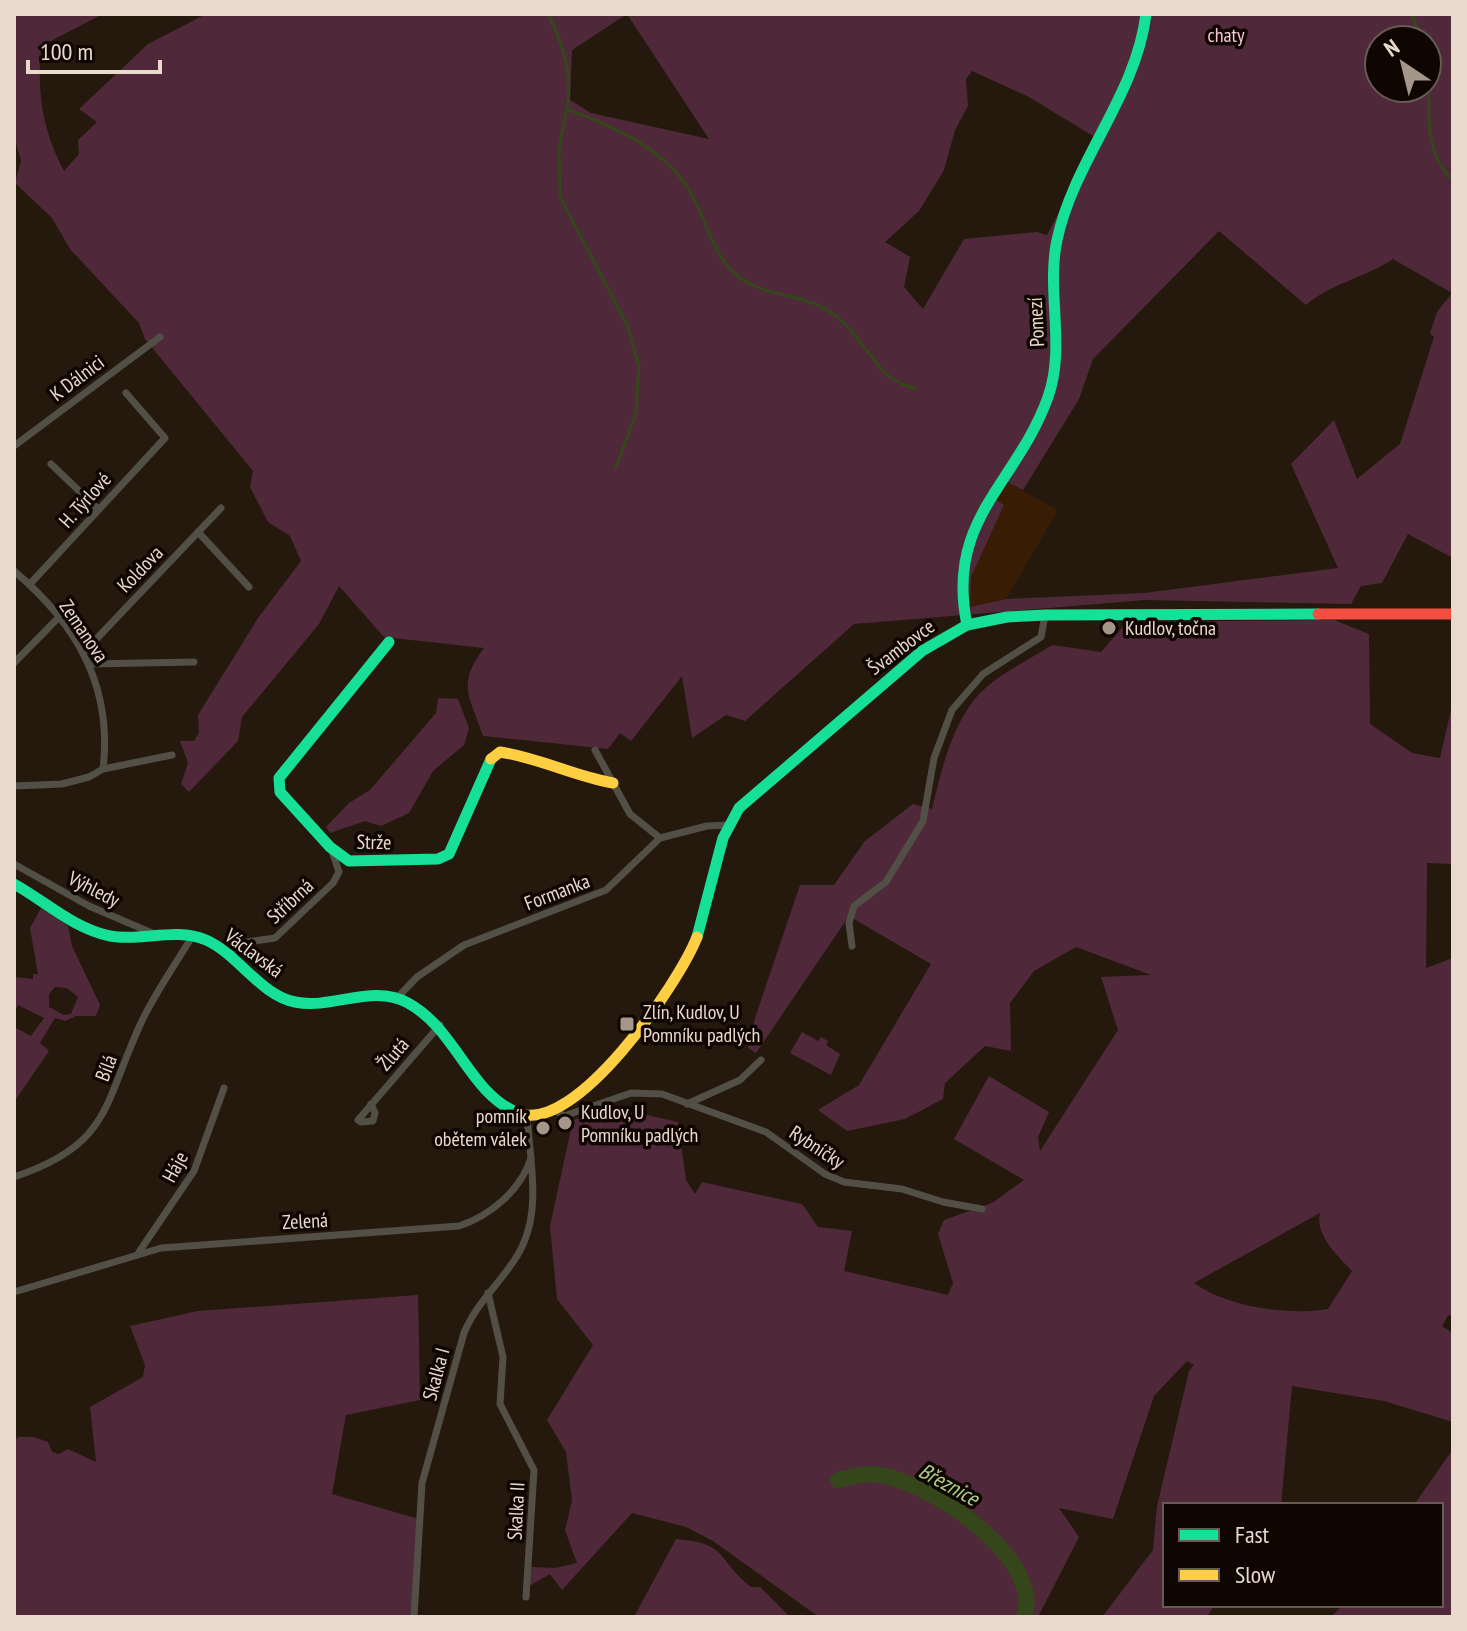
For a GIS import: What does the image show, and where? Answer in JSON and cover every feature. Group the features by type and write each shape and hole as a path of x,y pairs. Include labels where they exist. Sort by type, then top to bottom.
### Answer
{"street":[{"name":"Pomezí","path":"967,625 961,586 977,522 1043,408 1052,386 1056,350 1052,278 1058,234 1073,189 1136,56 1146,28 1146,14"},
{"name":"K Dálnici","path":"14,446 160,337"},
{"name":"H. Týrlové","path":"30,584 165,438 126,393"},
{"path":"51,464 98,509"},
{"name":"Koldova","path":"83,653 221,508"},
{"path":"198,532 249,587"},
{"name":"Zemanova","path":"14,571 30,584 58,618 90,664 102,698 103,769"},
{"name":"Švambovce","path":"555,1110 586,1090 693,947 729,825 745,801 922,651 967,625 1007,617 1045,615 1453,614"},
{"path":"852,946 849,923 854,906 886,882 923,821 934,758 952,710 983,674 1041,637 1045,615"},
{"path":"14,663 58,618"},
{"name":"Strže","path":"389,642 279,778 280,792 330,847 352,862 444,858 453,849 488,761 500,752 536,757 575,776 613,783"},
{"path":"90,664 194,662"},
{"path":"595,750 635,821 660,838 707,826 729,825"},
{"path":"14,786 62,784 103,769 172,755"},
{"name":"Formanka","path":"397,998 417,977 464,945 595,897 623,875 660,838"},
{"name":"Stříbrná","path":"231,953 247,942 275,938 333,883 339,872 330,847"},
{"name":"Výhledy","path":"14,864 89,906 161,937"},
{"name":"Václavská","path":"14,884 103,934 133,939 193,935 231,953 290,1001 310,1002 371,993 397,998 420,1009 440,1025 493,1101 510,1112 527,1116"},
{"name":"Bílá","path":"14,1177 57,1160 95,1130 145,1015 193,935"},
{"name":"Žlutá","path":"371,1104 440,1025"},
{"path":"687,1104 740,1080 761,1060"},
{"name":"Háje","path":"139,1252 194,1171 224,1088"},
{"name":"Rybníčky","path":"555,1110 564,1116 617,1097 647,1091 766,1132 825,1174 844,1182 902,1189 943,1202 982,1209"},
{"path":"531,1158 527,1116 555,1110"},
{"name":"Zelená","path":"14,1292 139,1252 233,1241 459,1226 479,1218 509,1194 524,1176 531,1158"},
{"name":"Skalka I","path":"414,1617 422,1483 473,1311 515,1259 530,1227 531,1158"},
{"name":"Skalka II","path":"488,1293 503,1357 500,1404 534,1470 526,1597"}],"shaded area":[{"path":"1005,481 1058,510 1006,599 970,607 971,577 1004,505 995,499"}],"green space":[{"name":"chaty","path":"14,14 103,14 41,46 43,110 64,171 79,154 78,140 97,122 79,109 148,44 206,14 627,14 1453,14 1453,558 1408,534 1382,583 1361,586 1351,604 1145,600 854,624 745,721 726,715 692,738 682,676 631,741 620,733 608,749 483,736 470,700 468,682 475,661 484,648 384,637 339,586 319,624 242,717 238,741 189,792 181,784 188,763 180,741 194,741 199,733 198,715 258,618 301,561 290,536 268,522 250,487 253,471 145,339 139,323 70,249 52,218 15,183 21,161 14,136","holes":["627,14 709,139 591,113 570,100 572,50","972,71 1029,97 1098,139 1047,235 1037,232 964,239 923,309 904,287 910,257 885,242 919,211 944,170 955,130 968,106 966,79","1219,231 1306,305 1326,291 1393,259 1452,293 1437,312 1430,333 1434,337 1400,444 1357,479 1334,420 1291,464 1338,568 1144,593 1006,599 970,607 971,577 1004,505 995,499 1005,481 1023,490 1079,399 1093,359"]},
{"path":"1334,620 1369,634 1370,724 1412,753 1440,758 1453,701 1453,864 1427,863 1426,968 1453,958 1453,1317 1448,1315 1442,1326 1451,1332 1453,1329 1453,1422 1384,1401 1292,1386 1281,1503 1163,1503 1163,1607 1213,1607 1207,1617 1102,1617 1153,1550 1157,1506 1189,1371 1194,1365 1187,1361 1154,1396 1113,1519 1059,1508 1079,1537 1038,1617 819,1617 713,1541 686,1527 632,1513 562,1590 550,1574 529,1586 531,1567 555,1568 577,1563 565,1530 572,1501 566,1452 547,1420 593,1345 557,1299 550,1226 573,1120 615,1108 678,1122 686,1180 695,1194 702,1182 802,1204 818,1227 852,1231 844,1271 948,1295 953,1283 938,1234 944,1220 992,1203 1024,1180 954,1139 989,1076 1049,1112 1038,1137 1040,1151 1118,1030 1101,977 1151,975 1076,947 1034,971 1010,1003 1011,1051 985,1046 945,1083 943,1099 905,1119 847,1131 818,1110 859,1085 931,964 849,916 756,1053 748,1048 755,1018 800,885 834,885 865,841 913,804 932,809 951,741 963,716 979,695 998,678 1052,645 1101,652 1127,622","holes":["1320,1213 1321,1229 1328,1244 1352,1271 1328,1309 1295,1311 1259,1308 1223,1298 1194,1283"]},
{"path":"438,698 458,699 469,728 464,745 433,771 409,813 381,826 365,821 330,833 326,827 349,803 370,790 436,713"},
{"path":"41,908 68,926 72,946 100,1005 96,1016 76,1016 65,1021 55,1018 40,1043 49,1051 14,1102 14,1027 31,1036 44,1018 18,1005 14,1012 14,977 33,979 33,974 38,974 30,928","holes":["55,987 67,988 78,997 71,1014 64,1015 49,1007 49,994"]},
{"path":"802,1032 818,1041 821,1037 828,1041 826,1045 840,1054 831,1075 790,1053"},
{"path":"418,1295 420,1400 346,1415 332,1494 419,1519 411,1617 14,1617 14,1441 18,1437 34,1437 48,1442 52,1452 59,1454 68,1449 96,1462 90,1407 143,1377 145,1365 130,1326 198,1311"},
{"path":"1453,1449 1453,1617 1331,1617 1341,1607 1443,1607 1443,1503 1415,1503"},
{"path":"676,1539 705,1544 714,1549 751,1587 760,1587 790,1617 634,1617"}],"waterway":[{"path":"548,14 565,60 569,85 567,109 640,142 670,167 694,199 713,242 731,271 753,285 806,301 833,313 884,371 904,385 916,388"},
{"path":"1412,14 1416,24"},
{"path":"1429,104 1435,153 1453,180"},
{"path":"566,111 559,149 560,197 627,325 639,366 636,413 616,468"},
{"name":"Březnice","path":"838,1480 869,1474 891,1478 918,1488 974,1523 998,1546 1016,1570 1026,1594 1024,1617"}],"traffic: fast":[{"path":"967,625 963,588 966,557 975,529 1035,427 1053,378 1056,339 1054,259 1065,211 1130,73 1146,14"},
{"path":"697,937 723,838 739,808 922,651 967,625 1007,617 1045,615 1318,614"},
{"path":"389,642 279,778 280,792 330,847 349,861 438,859 449,854 491,759"},
{"path":"14,884 72,921 110,936 182,935 206,940 218,946 271,991 295,1002 324,1003 380,996 408,1003 439,1028 487,1091 501,1104 518,1113"}],"traffic: slow":[{"path":"491,759 500,752 613,783"},
{"path":"518,1113 541,1114 567,1102 595,1080 647,1019 697,937"}],"traffic: jam":[{"path":"1318,614 1453,614"}],"place":[{"name":"Kudlov, točna","path":"1109,628"},
{"name":"Zlín, Kudlov, U Pomníku padlých","path":"627,1024"},
{"name":"Kudlov, U Pomníku padlých","path":"565,1123"},
{"name":"pomník obětem válek","path":"543,1128"}]}
